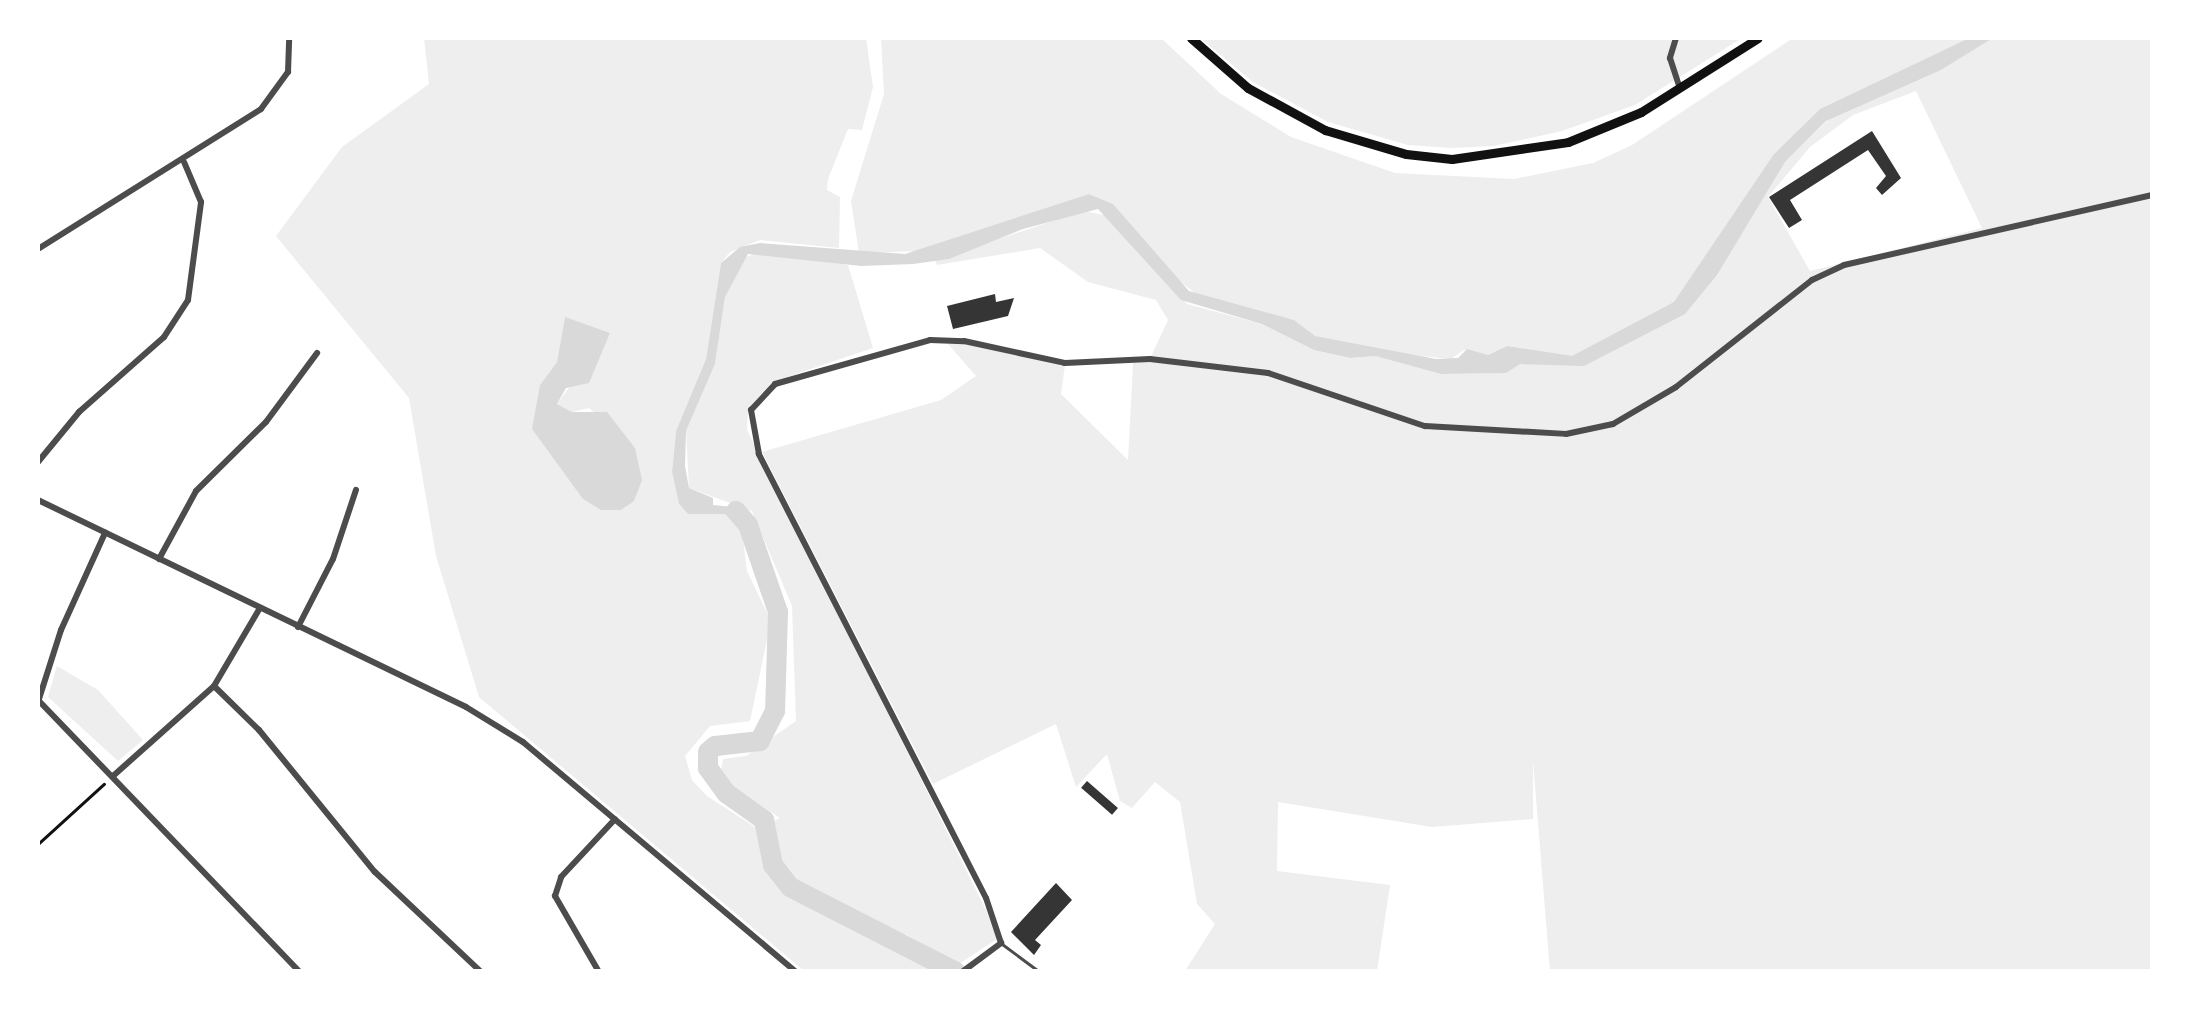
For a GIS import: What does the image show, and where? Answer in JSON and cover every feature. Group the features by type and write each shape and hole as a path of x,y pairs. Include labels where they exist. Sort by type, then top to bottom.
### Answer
{"main road":[{"path":"1192,38 1248,88 1286,112 1362,143 1437,157 1496,156 1568,142 1681,89 1758,38"}],"street":[{"path":"38,248 184,162 273,97 288,72 289,38"},
{"path":"1676,38 1670,58 1681,89"},
{"path":"38,462 79,412 164,337 188,300 200,202 184,162"},
{"path":"962,972 1001,943 986,898 759,454 750,430 760,396 775,384 930,340 964,341 1066,363 1150,359 1268,373 1426,426 1566,434 1613,424 1676,387 1784,302 1844,265 2152,196"},
{"path":"160,559 196,492 266,422 316,353"},
{"path":"298,627 333,558 356,490"},
{"path":"38,500 486,719 615,819 796,972"},
{"path":"106,533 61,630 39,702 300,972"},
{"path":"112,776 214,686 260,608"},
{"path":"214,686 375,872 481,972"},
{"path":"599,972 556,896 561,877 615,819"}],"lane":[{"path":"1001,943 1040,972"}],"path":[{"path":"38,844 112,776"}],"shaded area":[{"path":"424,38 866,38 873,87 862,130 848,129 828,179 827,190 840,197 839,248 760,240 730,252 721,263 706,359 676,431 672,472 679,504 688,514 725,514 741,522 747,571 771,621 750,721 710,726 685,756 692,780 707,796 758,829 780,818 724,781 721,771 723,759 746,756 796,721 792,606 752,511 689,488 686,431 715,364 725,297 742,258 762,252 848,265 873,348 772,382 748,409 747,430 986,910 997,939 959,964 905,934 897,945 940,971 804,971 479,697 436,556 409,398 276,236 342,147 429,84","holes":["565,318 609,333 557,404 572,412 589,408 635,448 583,499 540,385 557,362"]},
{"path":"881,38 1161,38 1221,94 1291,137 1395,173 1514,179 1593,163 1632,145 1793,38 1969,38 1820,109 1774,154 1785,162 1830,118 1941,70 1993,38 2152,38 2152,971 1550,971 1533,761 1533,819 1432,827 1278,802 1277,871 1390,885 1377,971 1185,971 1215,924 1197,904 1180,802 1155,782 1132,808 1120,801 1107,754 1076,787 1056,724 933,784 762,452 941,400 976,376 948,344 964,344 1065,365 1061,394 1128,460 1133,363 1149,361 1168,320 1156,300 1088,282 1040,248 937,265 935,260 1083,211 1110,216 1187,304 1262,324 1314,350 1350,358 1375,356 1441,374 1496,373 1518,349 1507,346 1488,355 1464,350 1451,359 1401,354 1314,336 1294,320 1196,294 1171,274 1113,204 1089,194 919,251 859,253 851,201 884,94","holes":["1916,91 1982,228 1810,271 1768,197 1810,147 1853,115"]},
{"path":"1200,38 1742,38 1635,105 1562,131 1494,146 1451,148 1408,145 1328,122 1253,82"},
{"path":"1969,38 1993,38 1941,70 1826,121 1785,162 1717,275 1685,314 1584,366 1520,364 1506,373 1441,374 1375,356 1350,358 1314,350 1262,324 1181,300 1098,209 1023,229 949,259 913,264 861,266 748,254 725,297 715,364 686,431 685,466 689,488 713,498 713,505 743,508 756,529 745,531 725,514 688,514 679,504 672,472 676,431 706,359 721,263 740,247 760,243 905,254 1089,194 1113,204 1189,291 1294,320 1315,336 1436,359 1458,358 1467,349 1488,355 1507,346 1572,356 1674,302 1774,154 1820,109"},
{"path":"565,317 610,333 589,383 566,388 557,404 572,412 607,412 635,448 642,480 634,501 621,510 601,510 583,499 532,429 540,385 557,362"},
{"path":"57,666 98,690 143,740 118,761 48,697"}],"building":[{"path":"1872,131 1901,178 1882,195 1876,188 1886,176 1868,150 1790,200 1802,220 1789,228 1769,197"},
{"path":"995,294 996,302 1014,298 1008,316 953,329 947,306"},
{"path":"1087,781 1118,808 1112,815 1081,788"},
{"path":"1056,883 1072,900 1035,940 1041,945 1034,955 1011,932"}],"waterway":[{"path":"736,511 748,525 778,612 775,711 760,741 715,746 708,752 708,768 726,793 764,820 773,865 790,887 956,972"}]}
